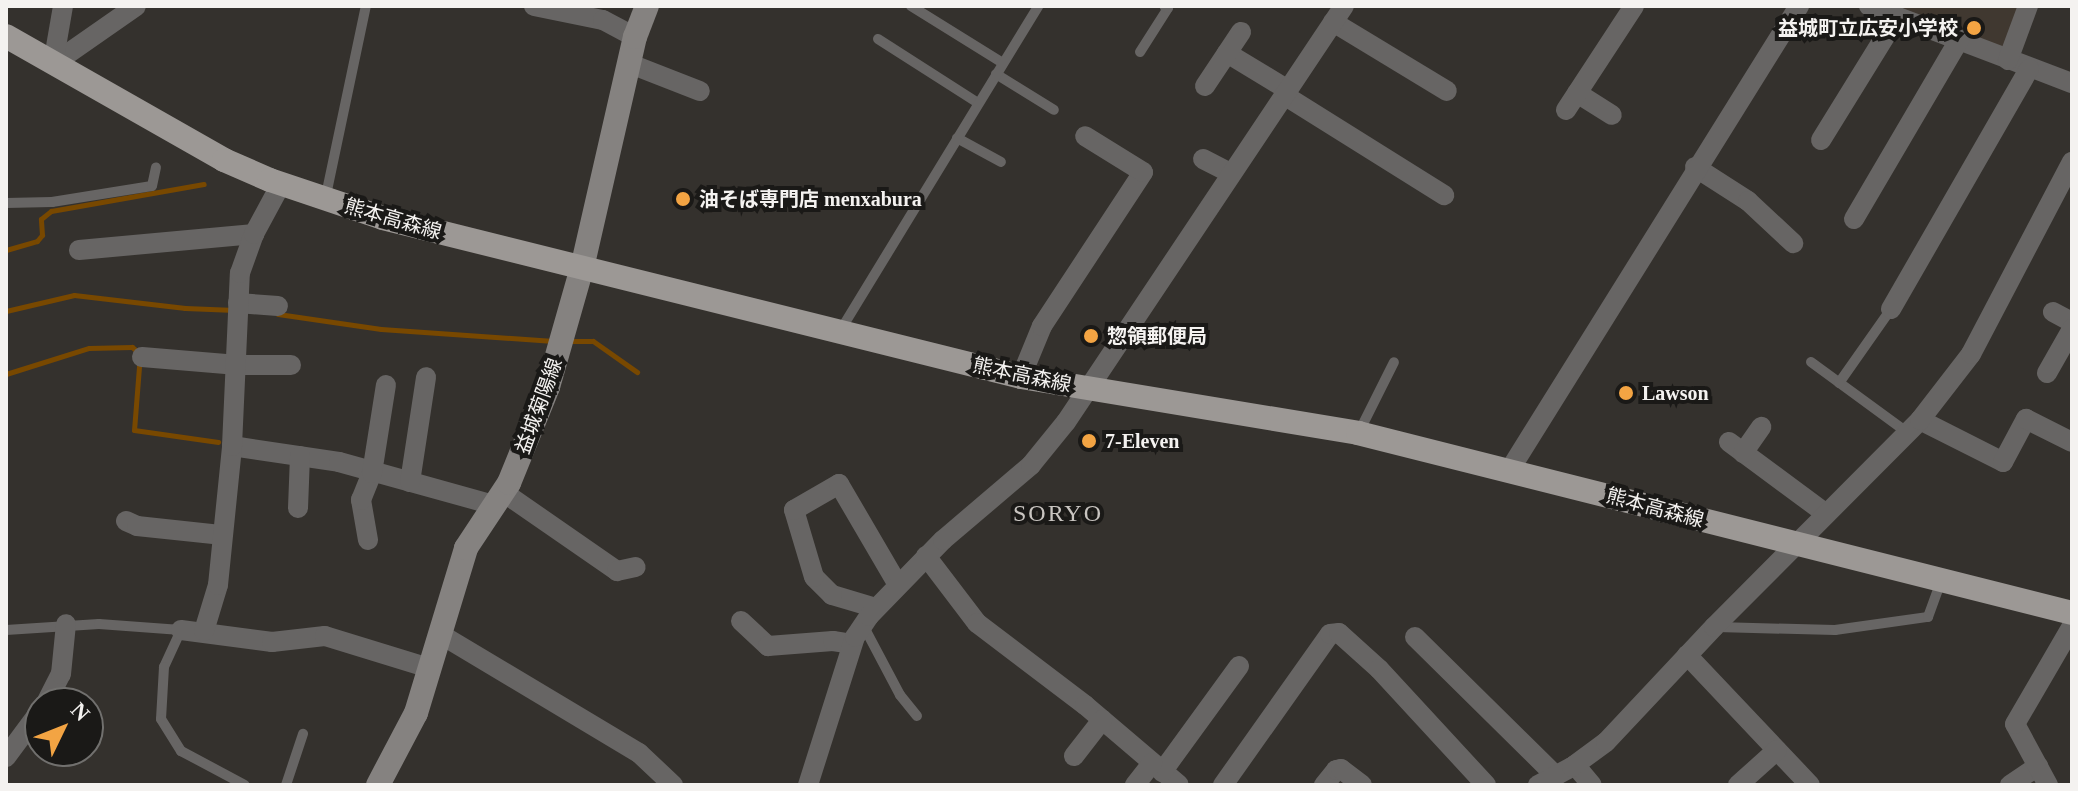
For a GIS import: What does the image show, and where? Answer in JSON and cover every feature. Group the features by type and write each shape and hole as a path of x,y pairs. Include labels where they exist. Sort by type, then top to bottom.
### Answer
{"main road":[{"name":"益城菊陽線","path":"378,785 416,713 466,548 499,498 526,446 562,341 582,268 628,63 647,6"},
{"name":"熊本高森線","path":"6,36 177,135 281,184 324,200 582,268 1021,377 1358,433 2072,613"}],"street":[{"path":"53,64 63,6"},
{"path":"53,64 136,6"},
{"path":"534,6 572,11 603,20 635,37"},
{"path":"1612,115 1572,102 1634,6"},
{"path":"1509,471 1695,167 1799,6"},
{"path":"1869,6 2072,83"},
{"path":"2008,60 2028,6"},
{"path":"808,785 852,644 863,625 926,556 1031,465 1089,390 1339,14 1447,91"},
{"path":"1821,140 1897,17"},
{"path":"1205,86 1241,32"},
{"path":"1854,219 1959,40"},
{"path":"1227,53 1444,195"},
{"path":"628,63 700,91"},
{"path":"1891,309 2029,69"},
{"path":"1021,377 1042,326 1143,172 1085,136"},
{"path":"1203,159 1231,173"},
{"path":"1415,637 1547,780 1575,765 1606,742 1825,513 1914,426 1971,354 2072,162"},
{"path":"1695,167 1748,201 1793,243"},
{"path":"204,631 218,585 232,446 240,273 254,234 281,184"},
{"path":"79,250 254,234"},
{"path":"238,303 278,306"},
{"path":"2053,312 2072,322"},
{"path":"2047,373 2072,329"},
{"path":"142,357 238,365 291,365"},
{"path":"410,482 426,377"},
{"path":"368,540 361,500 372,473 386,385"},
{"path":"1914,426 2003,462 2026,419 2072,442"},
{"path":"1761,427 1736,448 1825,513"},
{"path":"232,446 339,462 410,482 499,498 617,571 636,567"},
{"path":"298,508 300,456"},
{"path":"876,608 832,595 814,577 794,510 839,484 898,585"},
{"path":"126,521 137,526 221,535"},
{"path":"926,556 977,623 1102,720 1179,785"},
{"path":"741,621 768,646 833,641 852,644"},
{"path":"54,687 61,674 66,624"},
{"path":"2048,785 2015,724 2072,626"},
{"path":"181,630 272,642 325,636 429,668"},
{"path":"1223,785 1330,634 1339,633 1379,669 1486,785"},
{"path":"440,634 639,753 673,785"},
{"path":"1687,655 1810,785"},
{"path":"1135,785 1157,767 1239,666"},
{"path":"1074,756 1102,720"},
{"path":"6,757 24,733"},
{"path":"1738,785 1777,750"},
{"path":"1575,765 1592,785"},
{"path":"2010,785 2038,766"},
{"path":"1324,785 1336,770 1341,769 1362,785"}],"lane":[{"path":"324,200 366,6"},
{"path":"911,6 1003,63"},
{"path":"840,331 1038,6"},
{"path":"1140,52 1168,8 1164,6"},
{"path":"878,39 978,103"},
{"path":"996,74 1054,110"},
{"path":"957,138 1001,162"},
{"path":"6,203 52,202 152,186 156,167"},
{"path":"1839,383 1891,309"},
{"path":"1358,433 1394,362"},
{"path":"1811,362 1839,383 1914,426"},
{"path":"1714,627 1835,630 1928,617 1941,581"},
{"path":"6,630 66,624 181,630 164,667 161,719 181,751 245,785"},
{"path":"863,625 900,695 917,716"},
{"path":"286,785 303,734"}],"shaded area":[{"name":"益城町立広安小学校","path":"1869,6 2028,6 2008,60"}],"waterway":[{"path":"6,250 37,241 42,235 41,219 51,211 204,184"},
{"path":"6,311 74,295 185,308 235,310"},
{"path":"278,314 381,329 554,341"},
{"path":"568,341 593,341 637,372"},
{"path":"6,374 89,348 132,347 140,354 134,430 218,442"}],"place":[{"name":"益城町立広安小学校","path":"1974,28"},
{"name":"油そば専門店 menxabura","path":"683,199"},
{"name":"惣領郵便局","path":"1091,336"},
{"name":"Lawson","path":"1626,393"},
{"name":"7-Eleven","path":"1089,441"}],"district":[{"name":"SORYO","path":"1058,514"}]}
